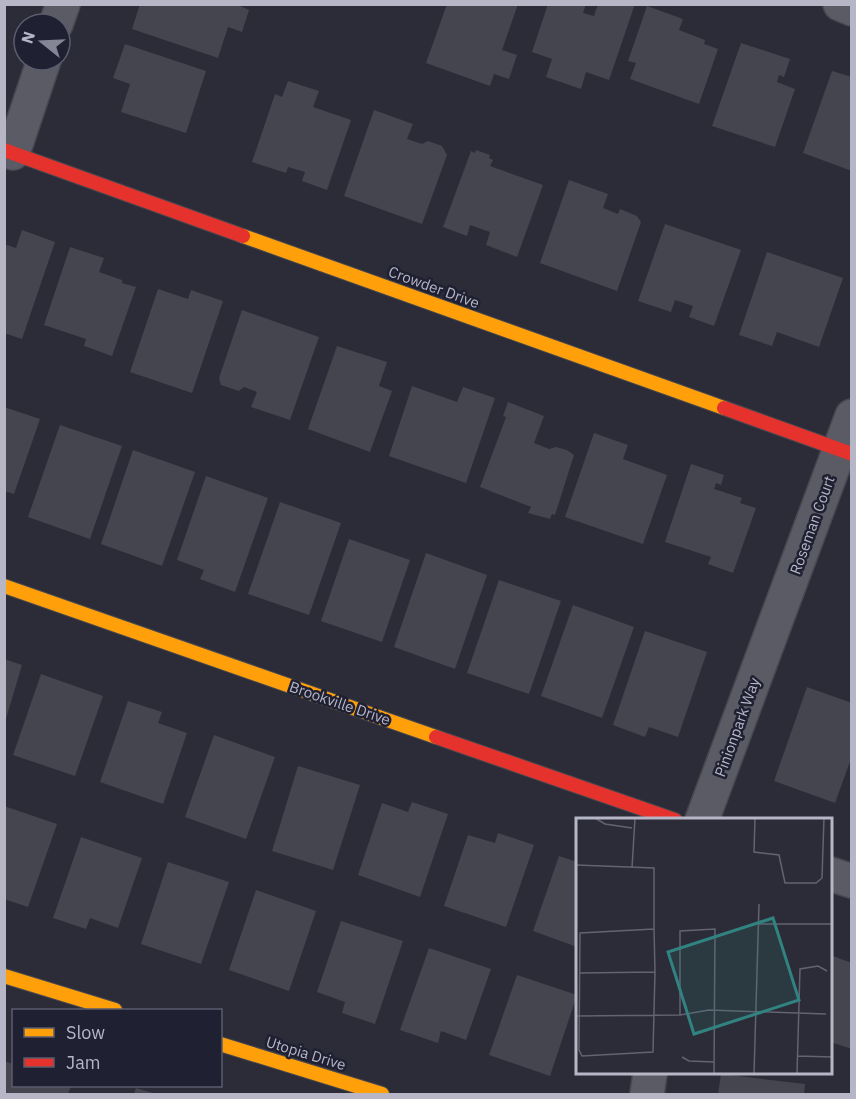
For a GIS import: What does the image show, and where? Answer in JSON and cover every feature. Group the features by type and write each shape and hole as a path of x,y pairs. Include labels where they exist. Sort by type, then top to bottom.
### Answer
{"street":[{"path":"840,4 852,9"},
{"path":"9,152 39,72"},
{"name":"Crowder Drive","path":"9,152 845,452"},
{"name":"Roseman Court","path":"771,634 845,452 852,416"},
{"name":"Brookville Drive","path":"4,586 669,818"},
{"name":"Pinionpark Way","path":"703,818 771,634"},
{"path":"832,874 852,882"},
{"path":"4,976 110,1009"},
{"name":"Utopia Drive","path":"222,1045 382,1095"},
{"path":"647,1095 650,1075"}],"building":[{"path":"140,4 236,4 249,10 242,32 228,27 218,58 132,29"},
{"path":"447,4 518,4 502,50 517,55 509,79 494,74 490,86 426,63"},
{"path":"548,4 586,4 583,13 594,16 598,4 635,4 609,80 586,72 581,89 546,77 552,59 532,52"},
{"path":"647,6 683,19 679,30 705,40 704,44 718,49 699,104 630,79 636,63 628,61"},
{"path":"741,43 790,59 784,77 779,75 777,82 795,89 775,147 712,126"},
{"path":"125,44 206,71 186,133 121,112 130,84 113,78"},
{"path":"832,71 852,77 852,171 803,153"},
{"path":"288,81 319,91 313,107 351,120 327,190 302,181 305,172 288,167 286,173 252,162 275,94 282,97"},
{"path":"374,110 413,124 407,139 422,144 428,141 442,146 447,155 422,224 344,196"},
{"path":"476,150 490,155 489,158 493,160 490,166 543,185 517,257 486,245 490,232 470,225 467,236 443,227 471,151 475,153"},
{"path":"569,180 608,194 603,208 618,214 620,209 637,216 641,222 617,291 540,263"},
{"path":"665,224 741,250 714,326 689,317 693,306 675,300 671,312 638,301"},
{"path":"22,230 55,242 22,339 4,333 4,244 16,248"},
{"path":"70,247 104,258 99,272 136,287 112,356 84,346 86,339 44,325"},
{"path":"767,252 843,278 819,347 777,332 772,346 739,335"},
{"path":"158,289 188,299 191,290 223,301 192,393 130,372"},
{"path":"242,310 319,337 290,420 251,407 257,392 244,387 239,391 221,385 219,378"},
{"path":"337,346 387,362 379,386 392,391 370,452 308,429"},
{"path":"412,386 457,402 463,387 495,398 466,483 389,456"},
{"path":"508,402 544,416 534,443 549,449 556,447 567,450 574,455 555,515 552,514 550,519 528,513 531,507 480,487 506,417 503,416"},
{"path":"4,407 40,419 14,494 4,491"},
{"path":"60,425 122,446 90,539 28,517"},
{"path":"594,433 628,445 623,459 667,475 643,544 565,517"},
{"path":"133,450 195,472 162,566 101,544"},
{"path":"691,464 724,475 721,485 716,483 714,489 742,498 740,503 756,508 733,573 708,564 711,557 665,542"},
{"path":"206,476 268,498 235,592 200,579 204,570 177,560"},
{"path":"280,502 341,523 309,615 248,594"},
{"path":"349,539 410,560 382,642 321,621"},
{"path":"426,553 487,575 455,669 394,647"},
{"path":"499,580 561,601 529,694 467,673"},
{"path":"573,605 634,627 602,718 541,696"},
{"path":"645,631 707,652 678,737 649,727 645,737 613,725"},
{"path":"4,659 22,665 5,722 4,722"},
{"path":"41,674 103,696 75,776 13,755"},
{"path":"807,687 852,703 852,756 835,803 774,781"},
{"path":"128,701 162,712 158,723 187,733 163,804 100,782"},
{"path":"214,735 275,757 246,839 185,817"},
{"path":"298,766 360,785 333,870 272,851"},
{"path":"412,802 448,814 420,897 358,875 382,803 408,812"},
{"path":"4,806 57,824 28,907 4,899"},
{"path":"498,833 534,845 506,927 444,906 468,835 495,843"},
{"path":"81,837 142,858 118,928 90,918 86,929 53,918"},
{"path":"559,856 576,862 576,947 533,931"},
{"path":"168,862 229,882 201,964 141,944"},
{"path":"256,890 316,911 289,991 229,970"},
{"path":"341,921 403,941 375,1024 342,1013 345,1002 317,992"},
{"path":"429,948 491,969 466,1040 441,1031 438,1043 400,1030"},
{"path":"832,956 852,963 852,1049 832,1043"},
{"path":"517,975 576,995 550,1076 489,1055"},
{"path":"4,1061 12,1064 12,1087 71,1087 68,1094 4,1094"},
{"path":"721,1075 805,1084 804,1094 718,1094"},
{"path":"136,1088 156,1094 134,1094"}],"traffic: slow":[{"path":"243,236 724,408"},
{"path":"4,586 436,737"},
{"path":"4,976 112,1009"},
{"path":"222,1045 382,1094"}],"traffic: jam":[{"path":"4,150 243,236"},
{"path":"724,408 852,454"},
{"path":"436,737 669,818"}]}
